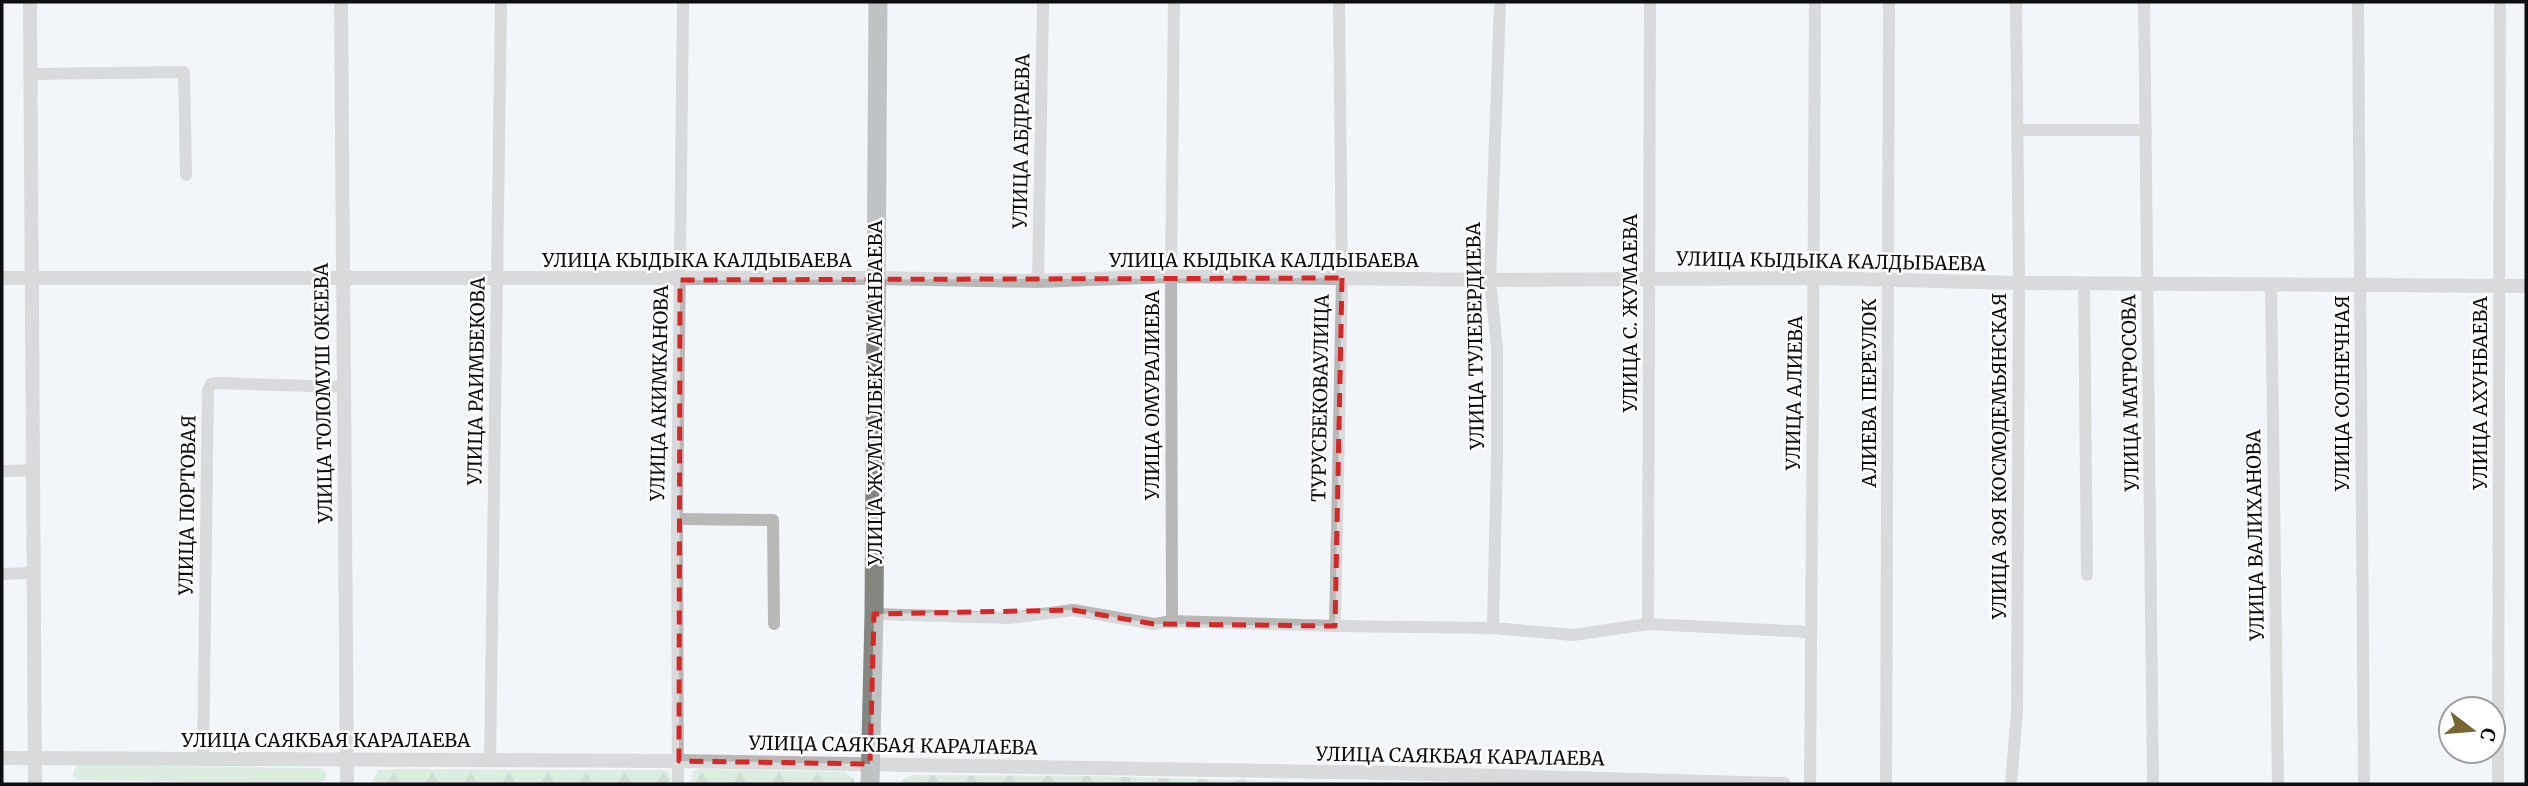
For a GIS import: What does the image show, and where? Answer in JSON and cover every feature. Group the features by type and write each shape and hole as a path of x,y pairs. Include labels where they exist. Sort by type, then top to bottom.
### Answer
{"main road":[{"name":"УЛИЦА ЖУМГАЛБЕКА АМАНБАЕВА","path":"870,774 874,614 877,2"}],"street":[{"path":"30,2 34,784"},
{"name":"УЛИЦА ТОЛОМУШ ОКЕЕВА","path":"341,2 341,279 347,784"},
{"name":"УЛИЦА РАИМБЕКОВА","path":"490,760 501,2"},
{"name":"УЛИЦА АКИМКАНОВА","path":"678,784 677,519 683,2"},
{"name":"УЛИЦА АБДРАЕВА","path":"1038,281 1043,2"},
{"name":"УЛИЦА ОМУРАЛИЕВА","path":"1172,621 1171,276 1174,2"},
{"name":"ТУРУСБЕКОВАУЛИЦА","path":"1335,626 1342,278 1339,2"},
{"name":"УЛИЦА ТУЛЕБЕРДИЕВА","path":"1493,628 1497,348 1490,280 1500,2"},
{"name":"УЛИЦА С. ЖУМАЕВА","path":"1648,624 1650,2"},
{"name":"УЛИЦА АЛИЕВА","path":"1810,784 1815,2"},
{"name":"АЛИЕВА ПЕРЕУЛОК","path":"1886,784 1889,2"},
{"name":"УЛИЦА ЗОЯ КОСМОДЕМЬЯНСКАЯ","path":"2011,784 2017,711 2019,283 2016,2"},
{"name":"УЛИЦА МАТРОСОВА","path":"2144,2 2153,784"},
{"name":"УЛИЦА СОЛНЕЧНАЯ","path":"2358,2 2364,784"},
{"name":"УЛИЦА АХУНБАЕВА","path":"2498,784 2500,2"},
{"path":"30,74 184,72 186,176"},
{"path":"2018,130 2146,130"},
{"name":"УЛИЦА КЫДЫКА КАЛДЫБАЕВА","path":"2,278 876,278 1038,281 1171,276 1490,280 1815,278 2019,283 2526,286"},
{"path":"2084,283 2087,575"},
{"name":"УЛИЦА ВАЛИХАНОВА","path":"2271,284 2278,784"},
{"name":"УЛИЦА ПОРТОВАЯ","path":"203,759 208,390 211,384 217,383 342,387"},
{"path":"2,471 33,470"},
{"path":"677,519 773,520 774,624"},
{"path":"2,574 33,573"},
{"path":"874,614 1010,618 1073,610 1154,624 1172,621 1493,628 1573,635 1648,624 1811,632"},
{"name":"УЛИЦА САЯКБАЯ КАРАЛАЕВА","path":"2,758 679,761 870,774 1784,784"}],"highlighted area":[{"path":"1342,278 1335,626 1154,624 1073,610 874,614 870,764 679,761 680,280"}],"green space":[{"path":"78,765 321,768 326,773 326,779 321,784 78,780 73,776"},
{"path":"378,770 663,770 669,772 671,778 669,784 374,784 372,781"},
{"path":"693,771 845,772 854,779 854,784 690,784"},
{"path":"912,775 1091,776 1382,784 901,784 902,780"}]}
